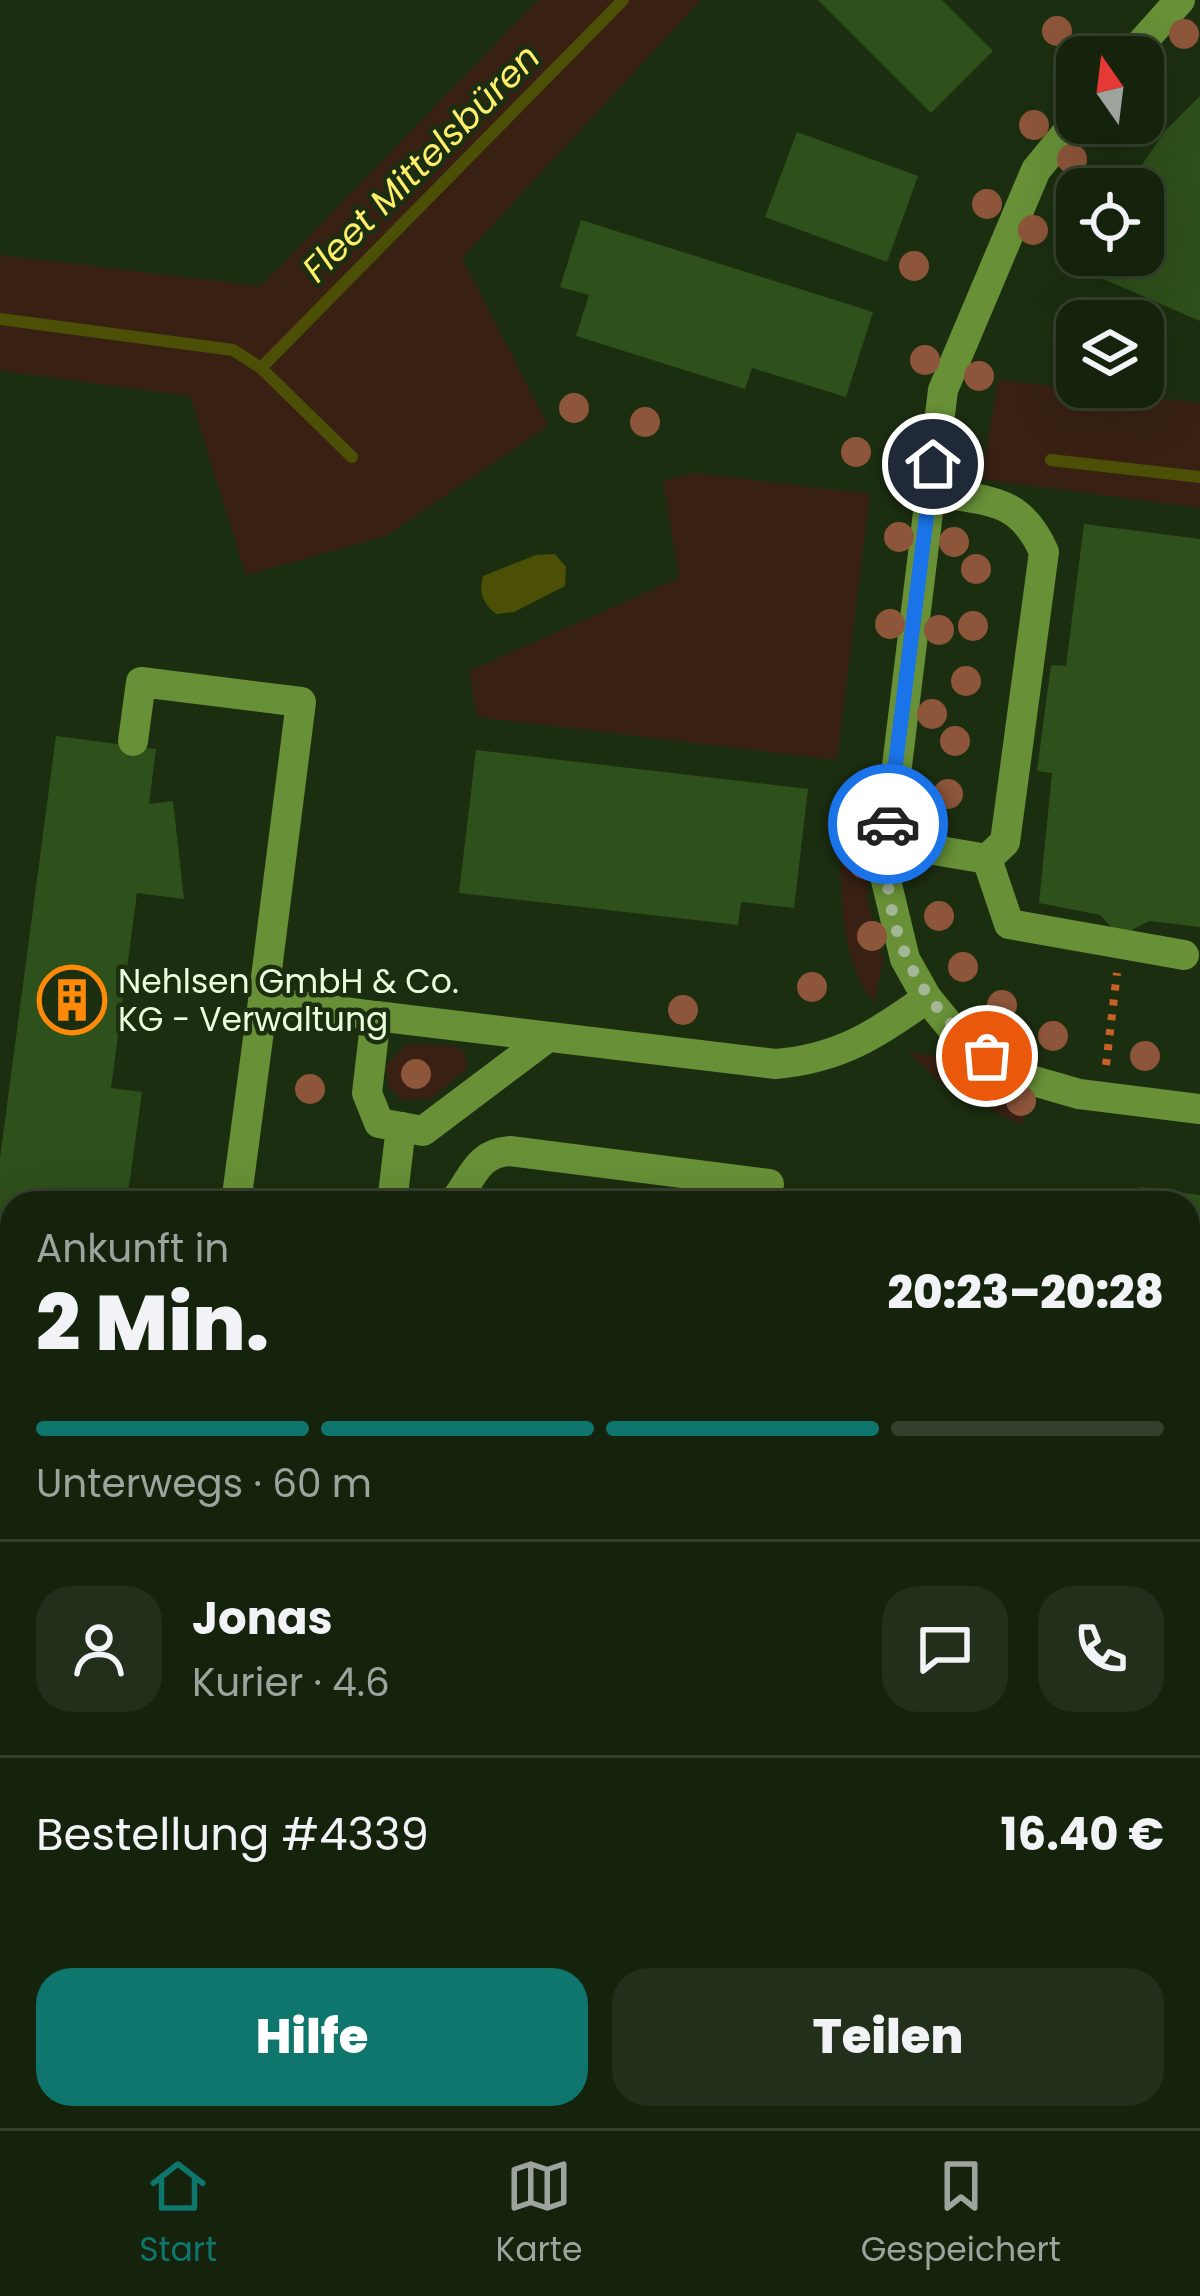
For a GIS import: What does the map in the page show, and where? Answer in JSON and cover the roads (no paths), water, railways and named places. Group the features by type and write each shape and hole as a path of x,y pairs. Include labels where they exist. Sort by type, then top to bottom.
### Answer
{"street":[{"path":"1148,36 1180,0"},
{"path":"1057,144 1036,170 982,288 943,390 884,872 893,927 927,998 956,1032 1027,1079 1102,1097 1200,1109"},
{"path":"930,491 1016,508 1030,520 1044,552 1005,842 987,859"},
{"path":"133,741 141,682 301,702 238,1191"},
{"path":"886,842 987,859"},
{"path":"987,859 1009,924 1184,955"},
{"path":"263,1001 776,1064 821,1060 884,1029 927,998"},
{"path":"376,1016 368,1093 379,1123 423,1131 548,1037"},
{"path":"393,1191 401,1127"},
{"path":"461,1191 479,1162 492,1152 510,1151 769,1184"}],"waterway":[{"name":"Fleet Mittelsbüren","path":"261,368 623,0"},
{"name":"Fleet Mittelsbüren","path":"0,319 233,350 261,368 352,457"},
{"name":"Fleet Mittelsbüren","path":"1051,460 1200,477"}],"place":[{"name":"Nehlsen GmbH & Co. KG - Verwaltung","path":"72,1000"}]}
